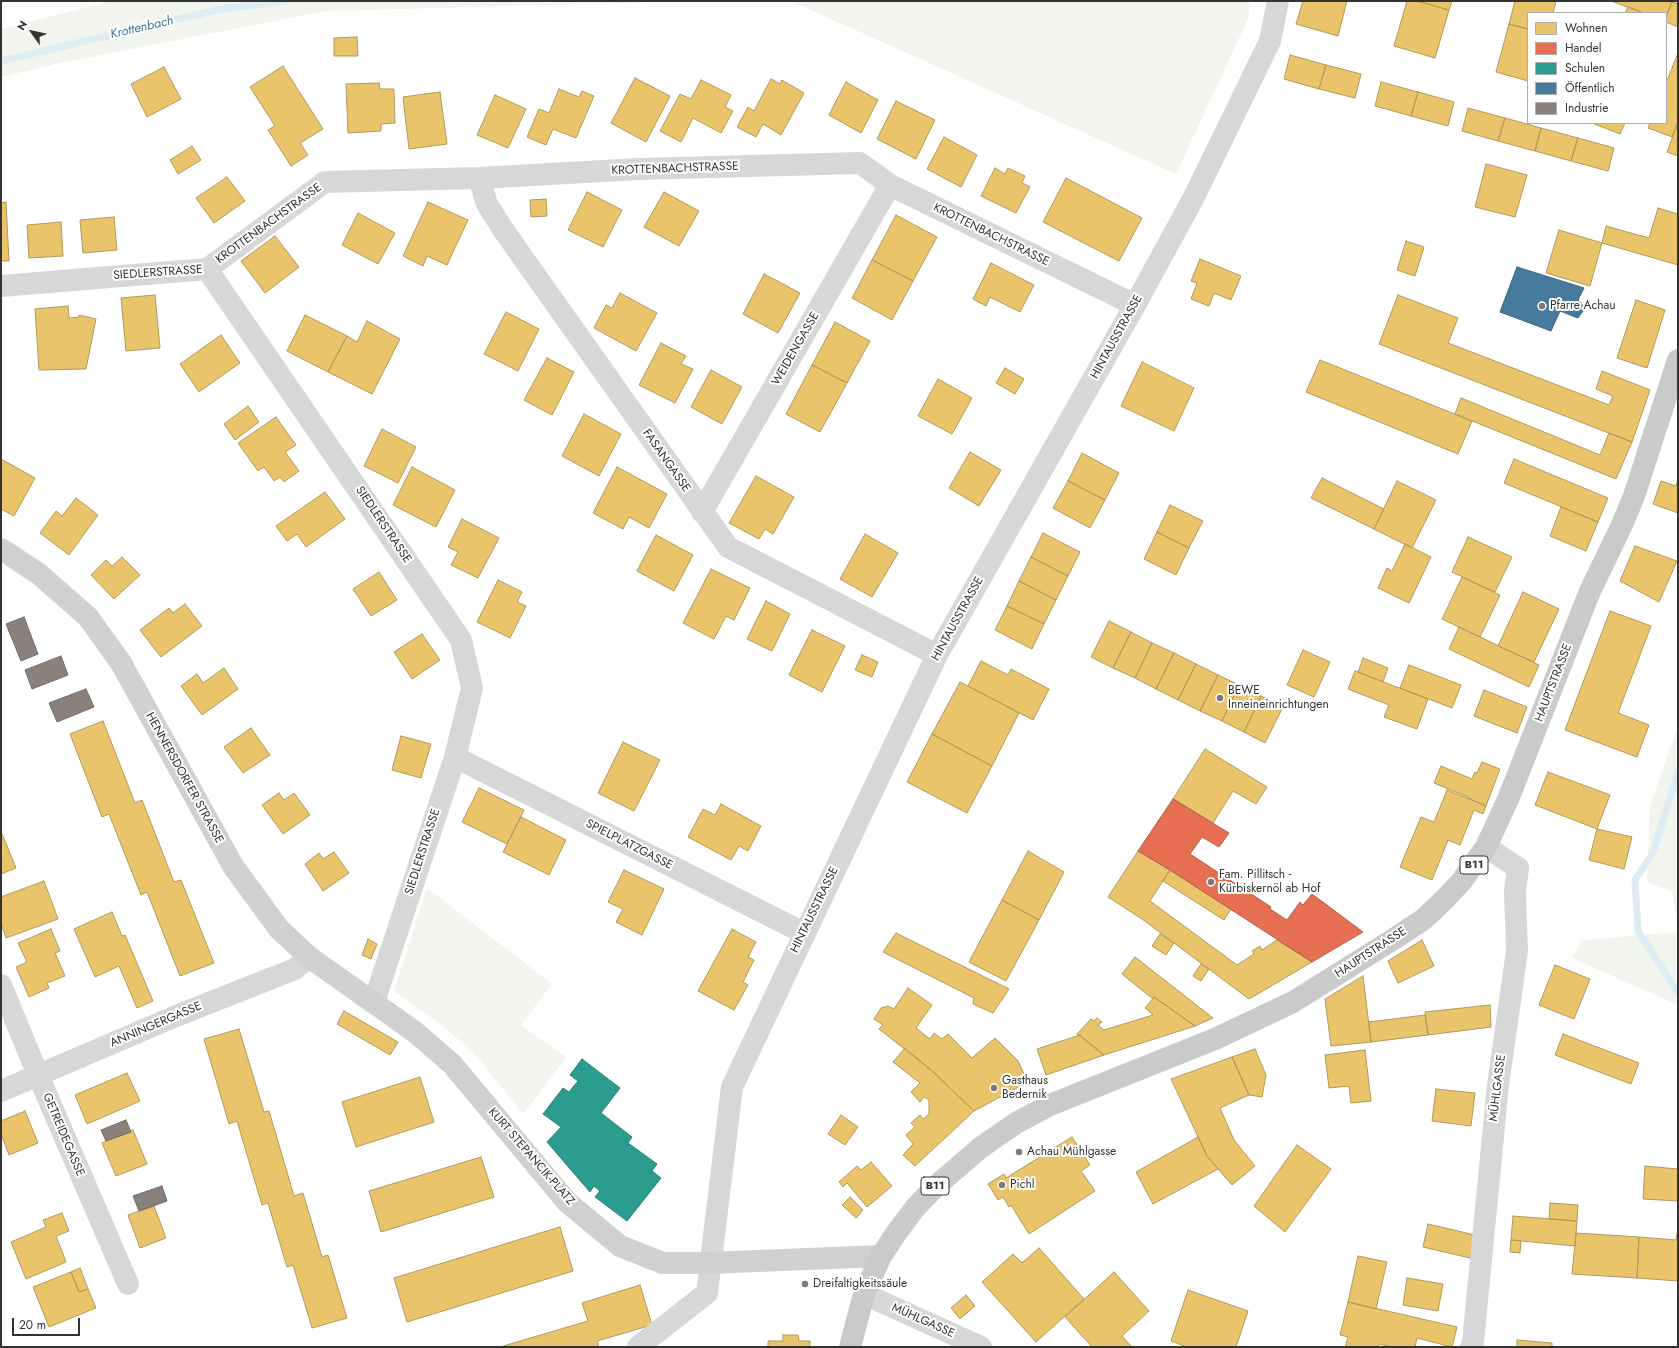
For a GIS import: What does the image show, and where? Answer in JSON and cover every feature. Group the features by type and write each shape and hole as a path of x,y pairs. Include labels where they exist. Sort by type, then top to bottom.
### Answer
{"main road":[{"name":"HAUPTSTRASSE","path":"850,1347 864,1294 881,1256 915,1208 959,1164 1004,1130 1050,1105 1215,1039 1293,1002 1424,919 1461,882 1486,847 1509,797 1590,591 1634,496 1678,360"}],"street":[{"name":"HINTAUSSTRASSE","path":"638,1347 707,1293 709,1263 732,1087 937,655 1135,305 1194,197 1270,41 1278,1"},
{"name":"KROTTENBACHSTRASSE","path":"207,269 325,182 479,178 639,169 860,163 890,186 1135,305"},
{"name":"FASANGASSE","path":"479,178 487,204 504,231 728,547 937,655"},
{"name":"WEIDENGASSE","path":"702,512 890,186"},
{"name":"SIEDLERSTRASSE","path":"1,286 207,269 461,640 472,688 455,757 374,1002"},
{"name":"HENNERSDORFER STRASSE","path":"1,549 39,574 88,617 121,663 233,866 279,929 309,956 374,1002"},
{"name":"SPIELPLATZGASSE","path":"455,757 804,933"},
{"name":"MÜHLGASSE","path":"1471,1347 1473,1342 1498,1085 1517,951 1515,891 1518,868 1486,847"},
{"name":"ANNINGERGASSE","path":"1,1091 176,1016 295,969 309,956"},
{"name":"GETREIDEGASSE","path":"1,984 38,1075 128,1284"},
{"name":"KURT STEPANCIK-PLATZ","path":"374,1002 415,1032 452,1064 567,1202 620,1246 662,1263 709,1263 881,1256"},
{"name":"MÜHLGASSE","path":"864,1294 981,1347"}],"shaded area":[{"path":"112,1 696,1 326,11 60,63 1,77 1,29"},
{"path":"791,1 1251,1 1248,19 1176,174"},
{"path":"1678,726 1678,931 1672,891 1647,882 1650,806"},
{"path":"427,888 552,984 521,1025 566,1057 523,1114 479,1059 447,1029 394,991"},
{"path":"1678,932 1678,1005 1572,958 1582,940"}],"building: Wohnen":[{"path":"1303,1 1347,1 1338,36 1296,24"},
{"path":"1407,1 1417,1 1449,10 1435,58 1394,46"},
{"path":"1417,1 1452,1 1449,10"},
{"path":"1515,1 1556,1 1553,12 1527,12 1527,29 1509,24"},
{"path":"1611,1 1672,1 1667,14 1667,12 1641,12"},
{"path":"1672,2 1678,4 1678,27 1667,22 1667,14"},
{"path":"1628,7 1641,12 1626,12"},
{"path":"1509,24 1527,29 1527,81 1496,72"},
{"path":"357,37 358,56 334,56 334,38"},
{"path":"1678,53 1678,122 1672,137 1648,128 1650,124 1667,124 1667,80"},
{"path":"1290,55 1326,65 1319,89 1284,79"},
{"path":"1326,65 1361,74 1355,98 1319,89"},
{"path":"283,66 323,129 300,143 308,155 291,166 268,130 275,126 250,87"},
{"path":"164,67 181,99 147,117 131,84"},
{"path":"635,78 670,96 646,142 611,123"},
{"path":"771,79 780,84 782,80 804,93 781,135 763,124 756,137 737,127 748,107 754,111"},
{"path":"701,80 731,95 725,107 733,111 721,133 693,118 681,142 660,131 680,94 691,99"},
{"path":"846,82 878,100 861,133 829,115"},
{"path":"1381,82 1418,92 1411,116 1375,106"},
{"path":"379,83 380,89 394,89 395,123 381,124 381,131 348,133 346,84"},
{"path":"559,89 579,97 582,91 594,96 576,138 553,129 546,145 527,137 539,109 549,113"},
{"path":"440,92 447,144 409,149 403,97"},
{"path":"1418,92 1454,102 1448,126 1411,116"},
{"path":"495,95 526,109 508,148 477,135"},
{"path":"896,101 935,120 916,159 877,139"},
{"path":"1468,108 1505,118 1498,141 1462,131"},
{"path":"1505,118 1541,128 1535,151 1498,141"},
{"path":"1678,122 1678,156 1667,152"},
{"path":"1595,124 1625,124 1620,134"},
{"path":"1541,128 1578,138 1571,161 1535,151"},
{"path":"944,137 977,155 961,187 927,169"},
{"path":"1578,138 1614,148 1608,171 1571,161"},
{"path":"192,146 201,160 178,174 170,160"},
{"path":"1486,164 1527,175 1515,217 1475,207"},
{"path":"995,168 1005,174 1008,168 1025,176 1022,183 1030,187 1016,213 981,196"},
{"path":"227,177 245,201 214,223 196,198"},
{"path":"1066,178 1142,218 1119,261 1043,222"},
{"path":"587,192 622,210 603,247 568,230"},
{"path":"664,192 699,211 679,246 644,227"},
{"path":"546,199 547,216 531,217 530,200"},
{"path":"6,202 9,261 1,261 1,203"},
{"path":"428,202 468,220 447,265 427,256 423,266 403,256"},
{"path":"1658,208 1678,214 1678,265 1602,243 1606,226 1649,238"},
{"path":"358,213 395,233 378,264 342,245"},
{"path":"896,215 937,237 913,281 872,260"},
{"path":"114,217 117,250 83,253 80,220"},
{"path":"61,222 63,256 29,258 27,225"},
{"path":"1559,230 1602,243 1590,286 1546,273"},
{"path":"275,236 299,267 265,293 241,261"},
{"path":"1406,241 1424,247 1415,276 1397,270"},
{"path":"1200,259 1241,276 1231,300 1214,293 1209,306 1191,299 1197,283 1191,281"},
{"path":"872,260 913,281 892,320 852,298"},
{"path":"991,263 1034,285 1020,312 990,297 986,306 973,299"},
{"path":"764,274 800,293 778,333 743,314"},
{"path":"620,293 657,313 636,351 594,328 606,305 612,308"},
{"path":"155,295 160,348 126,351 121,298"},
{"path":"1398,295 1458,318 1448,343 1609,405 1613,396 1596,389 1602,371 1650,390 1632,442 1379,344"},
{"path":"1636,300 1665,310 1647,368 1617,358"},
{"path":"68,306 69,318 79,317 79,315 96,319 86,369 39,370 35,309"},
{"path":"506,312 539,329 518,371 484,354"},
{"path":"305,315 347,336 328,372 287,351"},
{"path":"367,321 400,339 372,394 328,372 347,336 357,342"},
{"path":"835,322 870,341 847,383 812,365"},
{"path":"221,335 240,363 199,392 180,364"},
{"path":"661,343 686,356 681,364 693,369 675,403 639,385"},
{"path":"547,358 574,372 552,415 524,400"},
{"path":"1320,360 1472,421 1458,454 1306,392"},
{"path":"1142,362 1194,388 1174,431 1121,406"},
{"path":"812,365 847,383 820,432 786,414"},
{"path":"1005,368 1024,379 1015,394 996,383"},
{"path":"711,370 742,387 722,424 691,407"},
{"path":"938,379 972,398 952,434 918,416"},
{"path":"1461,398 1600,455 1609,433 1632,442 1616,479 1455,414"},
{"path":"248,406 259,422 235,440 224,424"},
{"path":"584,414 621,434 599,476 562,456"},
{"path":"276,417 296,445 285,452 299,471 284,482 280,477 274,481 264,467 258,471 238,443"},
{"path":"382,429 416,447 398,483 364,466"},
{"path":"970,452 1001,470 979,506 949,488"},
{"path":"1082,453 1119,473 1105,500 1068,481"},
{"path":"1,459 35,478 14,516 1,509"},
{"path":"1514,459 1608,498 1598,522 1504,483"},
{"path":"412,467 455,490 436,527 393,505"},
{"path":"617,467 667,494 649,528 629,517 623,529 593,513"},
{"path":"756,476 794,497 773,534 765,529 759,539 729,523"},
{"path":"1322,478 1384,509 1374,529 1311,498"},
{"path":"1678,479 1678,513 1653,504 1661,481 1676,486"},
{"path":"1068,481 1105,500 1090,528 1053,508"},
{"path":"1397,481 1436,500 1412,548 1374,529"},
{"path":"325,492 345,519 306,547 297,534 287,541 276,526"},
{"path":"76,498 98,515 69,555 40,533 56,511 62,516"},
{"path":"1170,505 1203,521 1189,548 1157,532"},
{"path":"1561,507 1598,522 1586,551 1550,536"},
{"path":"462,519 499,538 478,578 451,565 458,552 448,547"},
{"path":"1157,532 1189,548 1176,575 1144,559"},
{"path":"1043,533 1080,552 1068,576 1031,557"},
{"path":"865,534 898,553 872,597 840,579"},
{"path":"656,535 693,555 674,591 637,571"},
{"path":"1468,537 1512,557 1495,592 1452,572"},
{"path":"1405,544 1431,557 1409,603 1378,588 1387,568 1392,571"},
{"path":"1635,546 1677,561 1659,602 1620,581"},
{"path":"122,557 140,575 114,599 91,575 106,560 112,566"},
{"path":"1031,557 1068,576 1056,600 1019,581"},
{"path":"711,569 750,588 734,620 726,616 714,639 683,623"},
{"path":"379,572 397,600 371,616 353,589"},
{"path":"1462,577 1500,595 1480,637 1442,619"},
{"path":"498,580 522,592 517,602 526,606 510,638 477,622"},
{"path":"1019,581 1056,600 1044,624 1007,606"},
{"path":"1523,592 1559,609 1534,662 1498,646"},
{"path":"766,601 790,614 772,651 747,639"},
{"path":"185,604 202,626 161,657 140,630 169,608 173,613"},
{"path":"1007,606 1044,624 1032,649 995,630"},
{"path":"1610,611 1651,626 1618,713 1649,725 1637,757 1565,730"},
{"path":"1109,621 1131,632 1113,668 1091,657"},
{"path":"1459,627 1539,665 1529,687 1449,649"},
{"path":"812,630 845,646 822,692 789,675"},
{"path":"1131,632 1152,643 1135,678 1113,668"},
{"path":"422,634 440,660 412,679 394,652"},
{"path":"1152,643 1174,653 1156,689 1135,678"},
{"path":"1303,650 1330,662 1314,697 1287,685"},
{"path":"1174,653 1196,664 1178,700 1156,689"},
{"path":"862,655 878,662 872,677 855,670"},
{"path":"1363,658 1388,668 1383,682 1358,672"},
{"path":"981,661 1008,675 1011,669 1049,689 1033,720 968,686"},
{"path":"1196,664 1218,675 1200,711 1178,700"},
{"path":"1409,665 1461,685 1452,708 1400,688"},
{"path":"224,668 238,689 202,715 181,686 197,674 203,683"},
{"path":"1355,671 1428,699 1417,729 1384,717 1389,705 1348,689"},
{"name":"BEWE Inneineinrichtungen","path":"1218,675 1239,685 1222,721 1200,711"},
{"path":"960,682 1019,713 992,766 932,734"},
{"path":"1239,685 1261,696 1244,732 1222,721"},
{"path":"1484,690 1527,707 1517,733 1474,716"},
{"path":"1261,696 1283,707 1265,743 1244,732"},
{"path":"103,721 135,803 142,800 174,882 181,880 214,963 180,976 147,892 141,895 109,814 102,817 70,734"},
{"path":"251,728 270,755 243,773 224,747"},
{"path":"932,734 992,766 967,813 907,782"},
{"path":"401,736 431,744 421,778 392,770"},
{"path":"623,742 660,760 634,811 598,793"},
{"path":"1205,749 1267,787 1256,804 1233,791 1213,823 1173,799"},
{"path":"1482,762 1500,769 1486,806 1434,783 1441,766 1472,779 1475,772 1477,773"},
{"path":"1548,772 1610,795 1597,829 1535,805"},
{"path":"479,788 524,810 507,844 462,822"},
{"path":"1447,790 1486,806 1483,814 1474,810 1460,845 1448,840 1432,880 1400,867 1421,817 1434,822"},
{"path":"279,793 284,800 294,793 310,815 283,834 262,805"},
{"path":"721,804 761,826 748,851 739,846 731,860 688,837 703,809 715,815"},
{"path":"521,817 566,840 549,875 503,852"},
{"path":"1597,829 1632,837 1624,869 1589,860"},
{"path":"2,834 16,868 1,874 1,835"},
{"path":"1028,851 1064,872 1039,920 1002,900"},
{"path":"1138,851 1170,870 1150,901 1237,965 1254,954 1252,951 1260,946 1262,950 1277,940 1312,962 1249,999 1142,919 1108,897"},
{"path":"334,852 349,873 323,891 305,864 319,853 323,859"},
{"path":"624,870 664,889 642,935 616,922 623,909 608,902"},
{"path":"1170,870 1231,909 1224,920 1163,881"},
{"path":"44,881 58,919 6,938 1,923 1,897"},
{"path":"1002,900 1039,920 1006,981 969,962"},
{"path":"112,912 122,936 125,935 153,1001 137,1008 119,966 95,977 74,929"},
{"path":"51,929 60,951 55,953 65,976 47,983 49,988 29,997 16,967 27,962 18,943"},
{"path":"732,929 756,942 748,957 754,960 743,982 748,985 734,1010 698,991"},
{"path":"896,933 1009,989 993,1013 973,1004 974,998 883,952"},
{"path":"1160,934 1174,943 1166,955 1152,946"},
{"path":"368,939 377,944 371,959 362,955"},
{"path":"1422,940 1434,966 1398,983 1388,961"},
{"path":"1135,957 1213,1018 1195,1026 1154,997 1153,999 1122,974"},
{"path":"1201,964 1209,969 1201,981 1193,976"},
{"path":"1555,965 1590,979 1574,1019 1539,1005"},
{"path":"1363,976 1371,1042 1331,1046 1325,999"},
{"path":"908,988 932,1005 916,1028 930,1039 934,1033 942,1039 948,1034 972,1058 995,1038 1018,1061 1028,1082 974,1111 931,1070 879,1029 883,1025 874,1019 881,1008 888,1006 894,1009"},
{"path":"1154,997 1195,1026 1104,1055 1077,1034 1091,1019 1094,1021 1097,1018 1102,1022 1098,1025 1104,1030 1153,1015 1145,1008"},
{"path":"1490,1005 1491,1027 1428,1035 1425,1012"},
{"path":"344,1011 398,1042 390,1055 337,1024"},
{"path":"1425,1015 1428,1035 1371,1042 1369,1022"},
{"path":"239,1029 264,1112 269,1111 294,1196 303,1193 322,1257 328,1255 347,1318 312,1328 293,1265 287,1267 268,1203 262,1205 237,1121 229,1124 204,1039"},
{"path":"1563,1034 1639,1063 1631,1084 1555,1055"},
{"path":"1080,1035 1104,1055 1046,1075 1037,1049"},
{"path":"905,1048 931,1070 974,1111 915,1166 903,1155 913,1144 906,1135 915,1127 911,1123 920,1115 923,1119 929,1114 929,1100 924,1097 920,1102 911,1092 920,1083 893,1062"},
{"path":"1255,1049 1266,1075 1262,1097 1249,1095 1232,1057"},
{"path":"1365,1050 1371,1101 1351,1103 1349,1086 1329,1088 1325,1055"},
{"path":"1232,1057 1249,1095 1220,1108 1234,1140 1255,1166 1232,1185 1207,1156 1171,1079"},
{"path":"127,1073 140,1101 87,1124 75,1095"},
{"path":"420,1077 434,1122 356,1147 342,1102"},
{"path":"1436,1089 1475,1093 1471,1126 1432,1121"},
{"path":"25,1111 38,1143 9,1155 1,1134 1,1121"},
{"path":"841,1115 858,1127 845,1145 828,1134"},
{"path":"133,1130 147,1164 116,1176 102,1143"},
{"path":"1072,1137 1090,1165 1081,1171 1095,1191 1029,1234 1011,1205 1009,1207 1003,1197 998,1200 988,1184 1004,1174 1006,1178"},
{"path":"1198,1137 1207,1156 1218,1169 1153,1204 1136,1172"},
{"path":"1297,1145 1331,1169 1285,1232 1254,1206"},
{"path":"481,1157 494,1197 381,1232 369,1191"},
{"path":"871,1162 892,1186 867,1207 847,1183 843,1187 839,1182 857,1166 861,1170"},
{"path":"1645,1166 1678,1169 1678,1201 1643,1199"},
{"path":"850,1197 863,1210 856,1218 842,1205"},
{"path":"1550,1203 1578,1205 1577,1221 1549,1219"},
{"path":"154,1206 166,1238 140,1248 128,1215"},
{"path":"62,1213 69,1231 56,1236 66,1262 26,1279 11,1242 46,1227 43,1220"},
{"path":"1513,1216 1577,1221 1575,1246 1511,1240"},
{"path":"1428,1224 1475,1235 1470,1258 1423,1247"},
{"path":"560,1227 573,1271 407,1322 394,1278"},
{"path":"1576,1233 1639,1237 1637,1278 1572,1274"},
{"path":"1677,1233 1678,1281 1637,1278 1639,1237 1676,1240"},
{"path":"1511,1240 1521,1241 1520,1253 1510,1252"},
{"path":"1039,1248 1084,1299 1036,1342 982,1282 1013,1254 1022,1263"},
{"path":"1358,1256 1387,1262 1376,1309 1348,1302"},
{"path":"80,1268 88,1289 79,1292 71,1272"},
{"path":"71,1272 79,1292 88,1289 96,1308 49,1327 33,1287"},
{"path":"1114,1272 1149,1311 1122,1336 1132,1347 1092,1347 1065,1317"},
{"path":"1407,1278 1443,1284 1438,1311 1403,1305"},
{"path":"640,1285 652,1325 597,1341 599,1347 500,1347 588,1321 582,1303"},
{"path":"1188,1290 1248,1311 1236,1347 1187,1347 1171,1341"},
{"path":"966,1295 975,1306 960,1319 951,1308"},
{"path":"1348,1302 1457,1327 1452,1347 1417,1338 1415,1347 1392,1347 1379,1344 1378,1347 1345,1347 1348,1337 1340,1335"},
{"path":"783,1335 798,1335 799,1341 810,1341 810,1347 768,1347 768,1341 783,1341"},
{"path":"1517,1340 1552,1343 1552,1347 1517,1347"}],"building: Handel":[{"name":"Fam. Pillitsch - Kürbiskernöl ab Hof","path":"1173,799 1229,833 1219,847 1202,837 1190,854 1271,907 1270,909 1287,920 1300,902 1303,905 1312,894 1363,932 1312,962 1138,851"}],"building: Schulen":[{"path":"582,1059 620,1088 601,1113 632,1137 628,1143 657,1164 652,1171 661,1178 627,1221 595,1197 600,1191 594,1186 590,1192 547,1142 561,1127 543,1114 563,1088 569,1092 578,1081 570,1075"}],"building: Öffentlich":[{"path":"1517,267 1584,288 1578,300 1585,308 1578,318 1560,311 1551,331 1500,312"}],"building: Industrie":[{"path":"24,617 38,654 21,661 6,624"},
{"path":"61,656 68,675 32,689 25,670"},
{"path":"86,689 94,707 57,722 49,703"},
{"path":"126,1120 131,1132 106,1141 101,1130"},
{"path":"162,1186 167,1201 139,1211 133,1196"}],"waterway":[{"name":"Krottenbach","path":"1,61 221,9 285,1"},
{"path":"1678,772 1653,853 1635,880 1638,931 1678,992"}],"place":[{"name":"Pfarre Achau","path":"1542,306"},
{"name":"BEWE Inneineinrichtungen","path":"1220,698"},
{"name":"Fam. Pillitsch - Kürbiskernöl ab Hof","path":"1211,882"},
{"name":"Gasthaus Bedernik","path":"994,1088"},
{"name":"Achau Mühlgasse","path":"1019,1152"},
{"name":"Pichl","path":"1002,1185"},
{"name":"Dreifaltigkeitssäule","path":"805,1284"}]}
